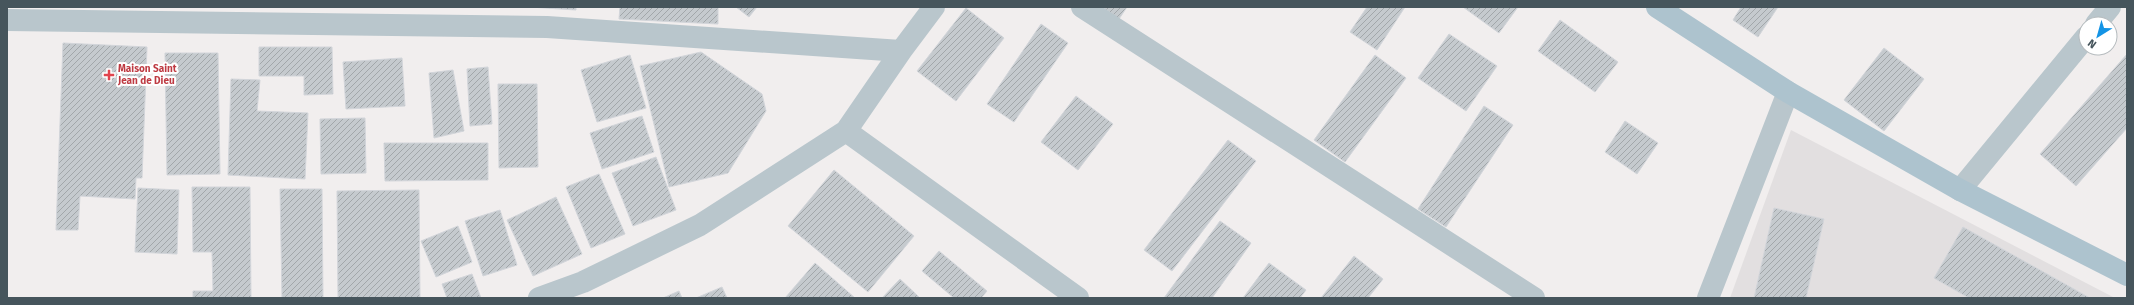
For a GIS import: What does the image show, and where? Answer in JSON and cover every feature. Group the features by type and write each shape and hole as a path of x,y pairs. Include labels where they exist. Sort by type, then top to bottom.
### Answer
{"main road":[{"path":"1657,7 1788,92 1960,190 2127,275"}],"street":[{"path":"539,298 583,282 700,225 846,131 901,51 934,7"},
{"path":"1082,7 1534,298"},
{"path":"2103,16 2110,7"},
{"path":"7,20 547,27 901,51"},
{"path":"1960,190 2078,46"},
{"path":"1708,298 1788,92"},
{"path":"846,131 1065,295"}],"shaded area":[{"path":"1791,130 2115,298 1730,298"}],"building":[{"path":"530,7 576,7 576,10"},
{"path":"620,7 718,7 718,24 619,19"},
{"path":"736,7 757,7 749,17"},
{"path":"1102,7 1127,7 1119,19"},
{"path":"1367,7 1405,7 1377,50 1350,32"},
{"path":"1463,7 1518,7 1499,33"},
{"path":"1741,7 1778,7 1758,37 1733,20"},
{"path":"966,8 1004,38 956,101 917,71"},
{"path":"1560,20 1618,62 1595,92 1538,51"},
{"path":"1041,24 1068,43 1014,122 987,104"},
{"path":"1449,34 1497,66 1466,111 1418,78"},
{"path":"63,43 147,47 142,178 136,178 135,199 80,196 78,230 56,230"},
{"path":"259,47 332,47 333,94 304,95 304,76 259,76"},
{"path":"1884,48 1924,79 1884,131 1844,100"},
{"path":"701,52 762,94 766,111 728,173 669,187 640,66"},
{"path":"165,53 218,53 220,174 167,175"},
{"path":"2127,54 2127,128 2076,186 2040,154"},
{"path":"630,55 646,108 597,122 581,70"},
{"path":"1375,55 1406,78 1345,162 1314,140"},
{"path":"402,58 405,106 346,109 343,62"},
{"path":"488,67 492,124 470,126 467,69"},
{"path":"453,70 464,131 434,138 429,73"},
{"path":"231,79 260,80 257,111 308,113 305,179 228,175"},
{"path":"498,84 537,84 538,167 499,168"},
{"path":"1076,96 1113,124 1078,170 1041,142"},
{"path":"1484,106 1513,125 1446,227 1418,209"},
{"path":"642,116 654,152 602,169 590,133"},
{"path":"365,118 366,173 321,174 320,119"},
{"path":"1625,121 1658,143 1637,174 1605,152"},
{"path":"1228,140 1256,161 1172,271 1144,250"},
{"path":"384,143 488,143 488,180 385,181"},
{"path":"656,157 676,210 633,226 612,173"},
{"path":"834,170 914,236 868,292 788,226"},
{"path":"599,174 625,234 591,248 566,187"},
{"path":"192,187 250,187 251,298 193,298 193,291 213,291 212,252 193,252"},
{"path":"138,188 179,190 177,254 135,252"},
{"path":"280,189 322,189 323,298 282,298"},
{"path":"419,190 420,298 338,298 337,191"},
{"path":"556,197 582,254 533,276 507,220"},
{"path":"1774,208 1824,219 1806,298 1754,298"},
{"path":"500,210 517,265 483,276 465,221"},
{"path":"1220,221 1251,243 1212,298 1164,298"},
{"path":"458,226 472,262 436,277 421,241"},
{"path":"1963,227 2090,298 1969,298 1934,278"},
{"path":"939,251 987,291 981,298 954,298 922,271"},
{"path":"1354,256 1383,279 1368,298 1321,298"},
{"path":"815,263 855,298 785,298"},
{"path":"1269,263 1306,290 1300,298 1243,298"},
{"path":"472,274 481,298 447,298 442,284"},
{"path":"900,279 920,298 882,298"},
{"path":"722,287 727,298 696,298"},
{"path":"679,291 682,298 663,298"}],"place":[{"name":"Maison Saint Jean de Dieu","path":"109,75"}]}
